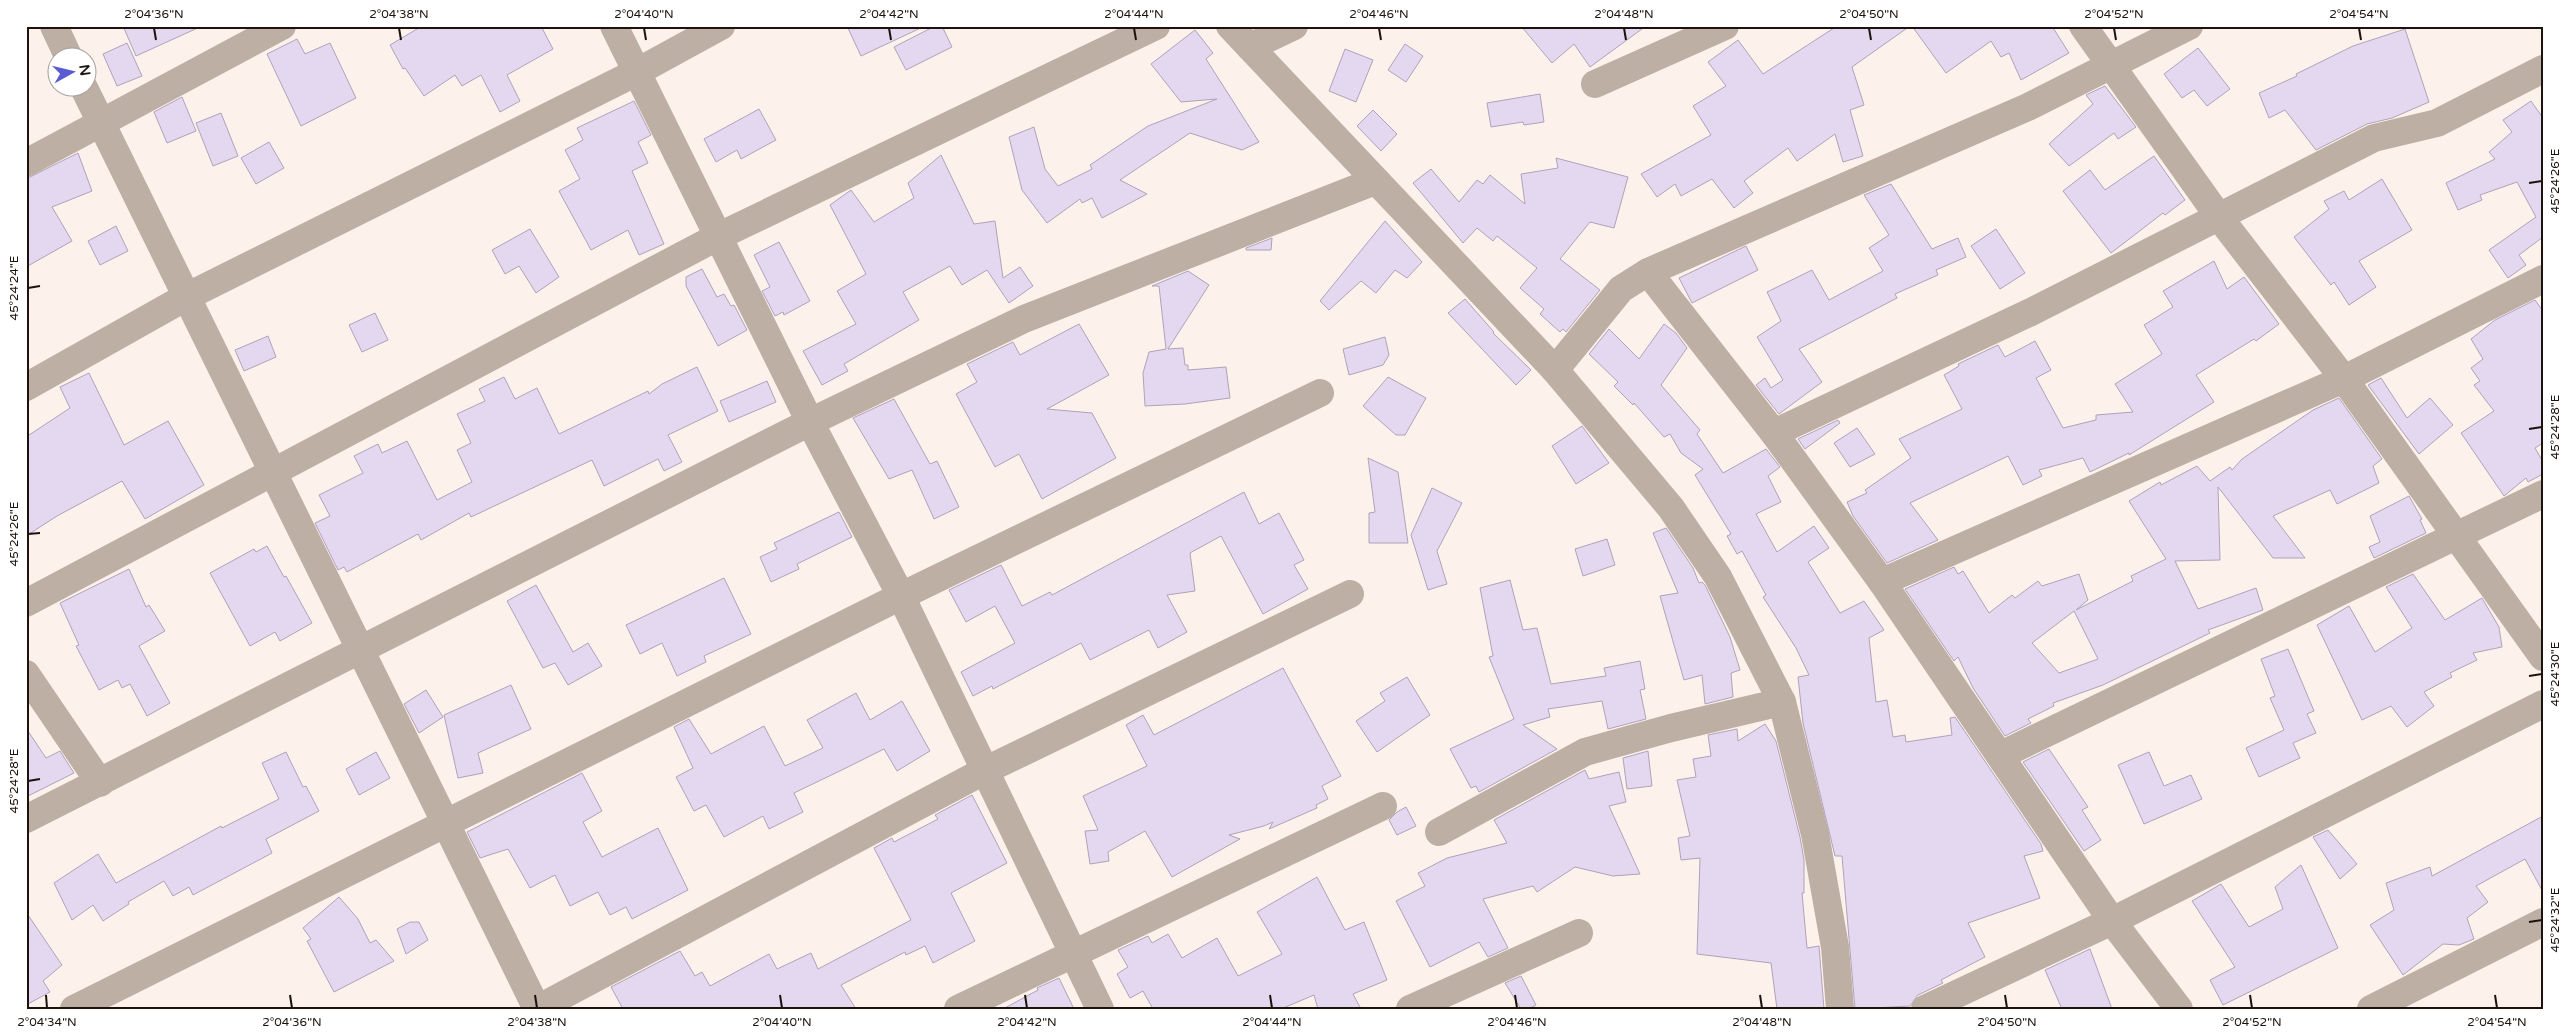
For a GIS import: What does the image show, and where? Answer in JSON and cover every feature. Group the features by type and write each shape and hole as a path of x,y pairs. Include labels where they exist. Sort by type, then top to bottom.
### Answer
{"street":[{"path":"54,26 64,48"},
{"path":"26,163 282,26"},
{"path":"614,26 810,422 901,596 1100,1009"},
{"path":"26,387 186,297 637,72 721,26"},
{"path":"26,603 274,474 717,237 1156,26"},
{"path":"1230,26 1555,370 1671,508 1718,577 1782,702 1815,834 1835,947 1840,1009"},
{"path":"1250,47 1294,26"},
{"path":"1595,84 1726,26"},
{"path":"2083,26 2218,217 2344,379 2543,657"},
{"path":"1555,370 1621,289 1648,272 2028,107 2189,26"},
{"path":"1774,433 2031,312 2374,138 2437,122 2543,69"},
{"path":"89,98 537,1009 984,771 1350,594"},
{"path":"26,818 100,783 810,422 1024,319 1375,181"},
{"path":"1648,272 1774,433 1882,582 2112,921 2179,1009"},
{"path":"1882,582 2344,379 2543,279"},
{"path":"74,1009 901,596 1320,392"},
{"path":"2001,756 2543,494"},
{"path":"26,674 100,783"},
{"path":"1439,832 1585,752 1671,728 1782,702"},
{"path":"1925,1009 2112,921 2543,704"},
{"path":"958,1009 1383,806"},
{"path":"2372,1009 2543,922"},
{"path":"1410,1009 1579,933"}],"building":[{"path":"123,26 202,26 136,56"},
{"path":"422,26 541,26 553,49 507,75 520,101 500,112 481,75 462,86 455,75 424,96 405,68 403,69 390,45"},
{"path":"847,26 925,26 861,56"},
{"path":"935,26 942,26 952,47 906,70 894,47"},
{"path":"1521,26 1646,26 1590,67 1574,44 1552,63"},
{"path":"1837,26 1910,26 1852,67 1864,105 1850,110 1863,156 1843,162 1835,134 1797,161 1788,148 1744,181 1753,193 1734,208 1712,179 1681,196 1675,184 1657,197 1641,174 1711,135 1693,106 1726,86 1708,62 1738,40 1763,74"},
{"path":"1912,26 2052,26 2069,53 2021,80 2009,53 2001,57 1991,41 1946,73"},
{"path":"2405,29 2429,102 2392,118 2367,124 2316,150 2285,110 2269,118 2259,93 2297,76 2296,74 2353,46"},
{"path":"1195,30 1213,53 1206,59 1259,142 1242,150 1190,133 1120,180 1147,194 1102,218 1092,198 1082,203 1080,199 1047,223 1022,190 1009,137 1034,127 1045,169 1058,186 1092,169 1090,165 1148,126 1217,99 1181,102 1151,64"},
{"path":"297,39 305,54 330,43 356,98 301,126 267,54"},
{"path":"127,43 142,76 117,86 103,54"},
{"path":"1405,44 1423,56 1406,82 1388,70"},
{"path":"2198,48 2230,89 2207,106 2194,90 2182,98 2164,74"},
{"path":"1345,49 1373,60 1356,102 1329,91"},
{"path":"2105,86 2136,127 2118,139 2114,133 2069,166 2049,144 2093,104 2086,95"},
{"path":"1540,94 1544,122 1524,125 1523,122 1491,127 1487,103"},
{"path":"182,97 196,131 167,143 154,112"},
{"path":"634,101 651,135 638,142 648,163 632,171 664,244 639,255 628,230 591,250 559,191 580,179 565,150 583,140 577,128"},
{"path":"2531,101 2543,118 2543,237 2519,255 2526,265 2508,278 2489,250 2536,217 2517,182 2480,195 2482,200 2458,210 2446,183 2495,159 2489,152 2512,132 2503,120"},
{"path":"759,109 776,140 741,159 737,150 716,162 704,139"},
{"path":"1373,110 1397,134 1381,151 1357,126"},
{"path":"221,113 238,156 213,166 196,123"},
{"path":"269,142 284,168 256,184 241,158"},
{"path":"78,153 92,191 52,207 72,241 26,267 26,179"},
{"path":"941,155 974,224 995,221 1003,278 1020,267 1033,286 1009,303 987,270 962,285 950,266 903,292 919,320 844,364 848,371 822,385 803,351 856,324 837,291 866,274 830,205 851,190 874,222 914,198 908,183"},
{"path":"2154,156 2185,200 2165,215 2163,213 2111,253 2063,191 2090,170 2105,190"},
{"path":"1556,158 1628,177 1614,228 1590,222 1560,259 1600,290 1566,332 1563,329 1560,332 1540,314 1544,309 1520,288 1537,268 1497,236 1493,241 1477,228 1463,243 1413,183 1431,169 1459,202 1477,180 1483,184 1490,175 1525,204 1521,174 1558,168"},
{"path":"2382,179 2412,230 2359,261 2376,287 2349,305 2334,282 2331,285 2294,237 2329,209 2324,201 2344,191 2349,200"},
{"path":"1891,184 1932,249 1958,238 1966,257 1936,270 1938,275 1895,294 1897,298 1799,349 1822,382 1779,414 1756,385 1765,378 1771,388 1783,380 1757,337 1781,321 1767,292 1812,270 1829,300 1883,271 1869,248 1889,235 1864,195"},
{"path":"1385,221 1422,262 1407,278 1395,270 1376,293 1361,281 1329,310 1320,301"},
{"path":"116,226 128,251 100,265 88,241"},
{"path":"530,229 559,277 536,293 519,266 505,274 492,250"},
{"path":"1996,229 2025,273 2000,289 1971,246"},
{"path":"1272,238 1271,250 1246,250 1246,248"},
{"path":"779,242 810,301 784,315 783,312 775,316 762,291 770,287 754,255"},
{"path":"1746,246 1758,270 1692,303 1679,278"},
{"path":"2214,261 2227,289 2244,277 2279,324 2256,341 2254,339 2196,375 2214,402 2129,455 2129,453 2090,472 2083,458 2039,470 2042,476 2023,485 2008,456 1910,503 1938,540 1887,563 1853,516 1847,502 1867,493 1865,490 1911,458 1899,439 1962,409 1944,375 1959,366 1958,364 1998,345 2005,357 2035,341 2051,370 2036,378 2063,428 2096,420 2096,415 2133,412 2115,384 2162,354 2144,325 2173,307 2163,291"},
{"path":"702,269 717,297 724,294 731,306 734,305 747,330 718,346 686,286 686,277"},
{"path":"1188,271 1209,285 1168,349 1183,348 1185,365 1188,365 1188,370 1226,367 1230,398 1185,404 1145,406 1143,373 1149,352 1166,349 1159,286 1152,286"},
{"path":"1465,299 1493,333 1531,370 1516,385 1448,313"},
{"path":"2535,300 2543,311 2543,443 2535,448 2543,462 2543,474 2528,482 2526,478 2504,496 2461,433 2494,411 2474,385 2480,381 2471,368 2483,359 2471,339 2495,320"},
{"path":"375,313 388,340 362,352 349,325"},
{"path":"1079,324 1109,375 1047,409 1092,413 1116,458 1042,499 1019,454 995,467 956,394 977,382 967,364 1013,342 1020,355"},
{"path":"1664,324 1676,333 1687,348 1661,385 1700,430 1697,434 1723,473 1766,449 1780,467 1768,476 1781,502 1756,514 1777,552 1814,526 1829,548 1808,562 1840,613 1864,601 1884,630 1869,638 1876,702 1887,700 1893,737 1905,735 1906,742 1952,735 1950,718 1955,717 2041,844 2043,851 2024,856 2040,898 1968,923 1985,957 1941,980 1943,983 1918,995 1910,1006 1855,1009 1842,856 1835,856 1803,723 1798,677 1809,675 1796,648 1763,597 1766,595 1742,551 1737,554 1727,536 1731,534 1695,475 1703,469 1681,453 1670,434 1664,437 1634,403 1633,405 1614,386 1618,382 1589,354 1609,329 1639,359"},
{"path":"268,336 276,357 244,371 235,350"},
{"path":"1385,337 1389,355 1383,365 1349,375 1343,349"},
{"path":"697,367 718,411 668,435 682,462 664,471 658,459 604,486 592,460 471,517 469,513 421,540 418,534 347,572 344,567 338,570 315,523 330,516 319,495 363,473 354,456 378,444 382,453 407,441 437,500 472,482 457,450 471,443 457,414 485,401 479,389 504,377 515,399 537,388 559,434 648,391 649,394 662,384"},
{"path":"89,373 124,445 168,421 204,485 145,519 122,481 57,516 26,536 26,437 70,408 60,387"},
{"path":"1388,377 1426,398 1405,435 1396,435 1363,406"},
{"path":"2381,378 2407,418 2430,398 2453,425 2419,454 2368,385"},
{"path":"767,381 776,402 729,422 720,401"},
{"path":"2339,398 2382,459 2373,466 2379,483 2337,504 2330,490 2273,516 2305,558 2273,558 2218,487 2220,560 2175,561 2198,609 2256,588 2263,610 2208,630 2210,633 2103,685 2053,703 2054,706 2028,719 2031,723 2005,736 1973,688 1958,657 1954,661 1905,589 1954,567 1958,574 1963,571 1989,613 2012,595 2015,598 2038,581 2042,586 2079,574 2088,600 2076,610 2133,581 2131,576 2166,559 2129,501 2160,482 2161,485 2197,466 2210,481 2230,467 2232,470 2242,459 2313,410","holes":["2074,611 2098,659 2059,673 2032,643"]},
{"path":"894,399 930,464 937,461 959,507 934,519 912,470 889,479 853,418"},
{"path":"1838,420 1840,423 1805,449 1798,439"},
{"path":"1582,426 1609,463 1576,484 1552,446"},
{"path":"1857,428 1875,454 1850,467 1834,443"},
{"path":"1368,458 1398,472 1408,543 1369,543 1369,513 1375,512"},
{"path":"1432,488 1462,503 1437,551 1447,584 1428,590 1411,535"},
{"path":"1244,492 1259,524 1279,513 1304,560 1294,565 1308,589 1263,614 1221,536 1190,553 1195,591 1167,595 1187,632 1158,648 1149,630 1090,660 1081,643 993,689 992,686 973,696 961,672 1015,643 995,606 966,622 949,590 1001,565 1022,606 1050,592 1052,595"},
{"path":"2409,496 2422,519 2420,520 2426,533 2374,558 2369,547 2380,542 2370,516"},
{"path":"839,512 852,537 797,564 799,569 771,582 760,557 777,549 774,543"},
{"path":"1666,528 1693,568 1699,583 1702,582 1705,585 1730,637 1740,670 1731,673 1733,697 1705,704 1702,675 1684,680 1660,596 1678,593 1653,533"},
{"path":"1607,539 1615,565 1583,576 1575,549"},
{"path":"267,546 312,623 280,641 275,632 250,646 210,573 254,549 256,552"},
{"path":"129,569 146,607 149,605 165,631 139,646 170,703 147,716 130,684 122,688 118,680 99,690 76,646 79,645 60,603"},
{"path":"2413,574 2445,620 2482,598 2499,627 2502,647 2473,653 2477,660 2450,673 2452,677 2424,692 2434,706 2407,727 2391,706 2362,720 2317,625 2349,606 2375,652 2412,628 2386,587"},
{"path":"724,578 751,634 704,656 706,662 677,676 662,643 640,654 626,625"},
{"path":"1510,580 1523,630 1537,628 1551,684 1606,676 1604,668 1640,661 1645,689 1640,690 1646,719 1608,729 1602,701 1548,709 1550,717 1523,725 1557,749 1479,792 1476,786 1471,788 1450,749 1514,719 1489,657 1493,656 1480,588"},
{"path":"536,585 573,652 588,643 602,666 568,685 555,663 543,668 507,601"},
{"path":"2288,649 2314,711 2307,714 2316,733 2293,743 2300,758 2259,777 2246,748 2284,730 2270,698 2275,696 2261,659"},
{"path":"1283,668 1341,776 1322,786 1328,799 1316,805 1317,808 1269,829 1273,822 1229,835 1240,839 1172,877 1145,831 1108,852 1109,861 1090,864 1085,831 1098,830 1083,796 1147,766 1126,725 1143,715 1154,735"},
{"path":"1407,677 1430,715 1377,752 1356,721 1385,701 1380,693"},
{"path":"511,685 531,729 478,753 483,773 458,778 444,715"},
{"path":"426,690 443,717 419,733 404,704"},
{"path":"856,693 870,720 902,701 930,751 897,771 884,749 794,793 803,812 769,829 763,816 724,837 706,805 694,811 676,777 693,768 674,727 689,719 711,754 764,726 785,766 823,748 807,720"},
{"path":"1765,724 1776,741 1800,837 1804,860 1804,893 1802,893 1807,948 1819,946 1824,1009 1777,1009 1771,963 1697,954 1700,858 1681,860 1678,838 1690,836 1677,780 1696,777 1693,759 1711,756 1708,735 1737,729 1738,741"},
{"path":"26,728 46,758 60,751 74,773 26,797"},
{"path":"2049,749 2088,807 2082,810 2101,840 2084,851 2023,762"},
{"path":"1648,751 1652,786 1627,789 1623,758"},
{"path":"286,752 303,787 306,786 319,811 266,839 272,853 193,895 189,887 173,896 164,881 128,902 129,904 103,921 93,905 72,920 54,883 98,854 116,883 221,826 222,828 279,799 262,763"},
{"path":"376,752 390,778 359,795 346,769"},
{"path":"2149,752 2164,786 2191,775 2202,799 2144,824 2118,765"},
{"path":"1585,770 1589,779 1619,772 1626,802 1609,806 1640,874 1613,876 1575,867 1537,892 1533,886 1483,899 1508,948 1488,957 1479,942 1430,967 1396,901 1425,886 1418,873 1447,858 1507,843 1494,820"},
{"path":"582,773 602,811 583,822 602,857 658,828 688,890 632,919 626,907 610,915 598,892 570,906 555,875 530,888 508,849 480,858 467,832"},
{"path":"972,795 1007,863 951,893 975,941 933,963 925,946 906,955 905,952 841,985 856,1009 623,1009 611,987 680,951 695,976 702,972 710,986 769,954 777,969 811,953 818,969 911,920 874,848 892,838 894,842 938,819 935,815"},
{"path":"1406,807 1416,826 1397,835 1389,820"},
{"path":"2543,816 2543,892 2525,859 2476,886 2488,902 2467,918 2474,939 2459,945 2443,944 2403,975 2370,925 2394,910 2386,883 2430,867 2432,876"},
{"path":"2328,830 2357,864 2340,879 2313,837"},
{"path":"2301,865 2338,948 2223,1005 2210,980 2235,967 2192,901 2221,884 2249,927 2283,909 2275,887"},
{"path":"1317,877 1345,930 1364,922 1387,980 1353,994 1361,1009 1318,1009 1314,995 1281,1009 1153,1009 1143,991 1130,998 1117,974 1128,967 1118,950 1148,936 1152,943 1168,934 1182,958 1217,938 1238,976 1282,954 1257,912"},
{"path":"339,897 358,919 370,943 376,940 394,961 334,992 307,941 311,939 303,928"},
{"path":"26,912 62,965 43,981 50,992 26,1005"},
{"path":"410,922 419,922 428,940 406,954 397,929"},
{"path":"2090,949 2112,1009 2062,1009 2045,970"},
{"path":"1521,976 1536,1005 1528,1009 1521,1009 1505,983"},
{"path":"1059,978 1074,1009 1003,1009 1038,990 1037,988"}]}
